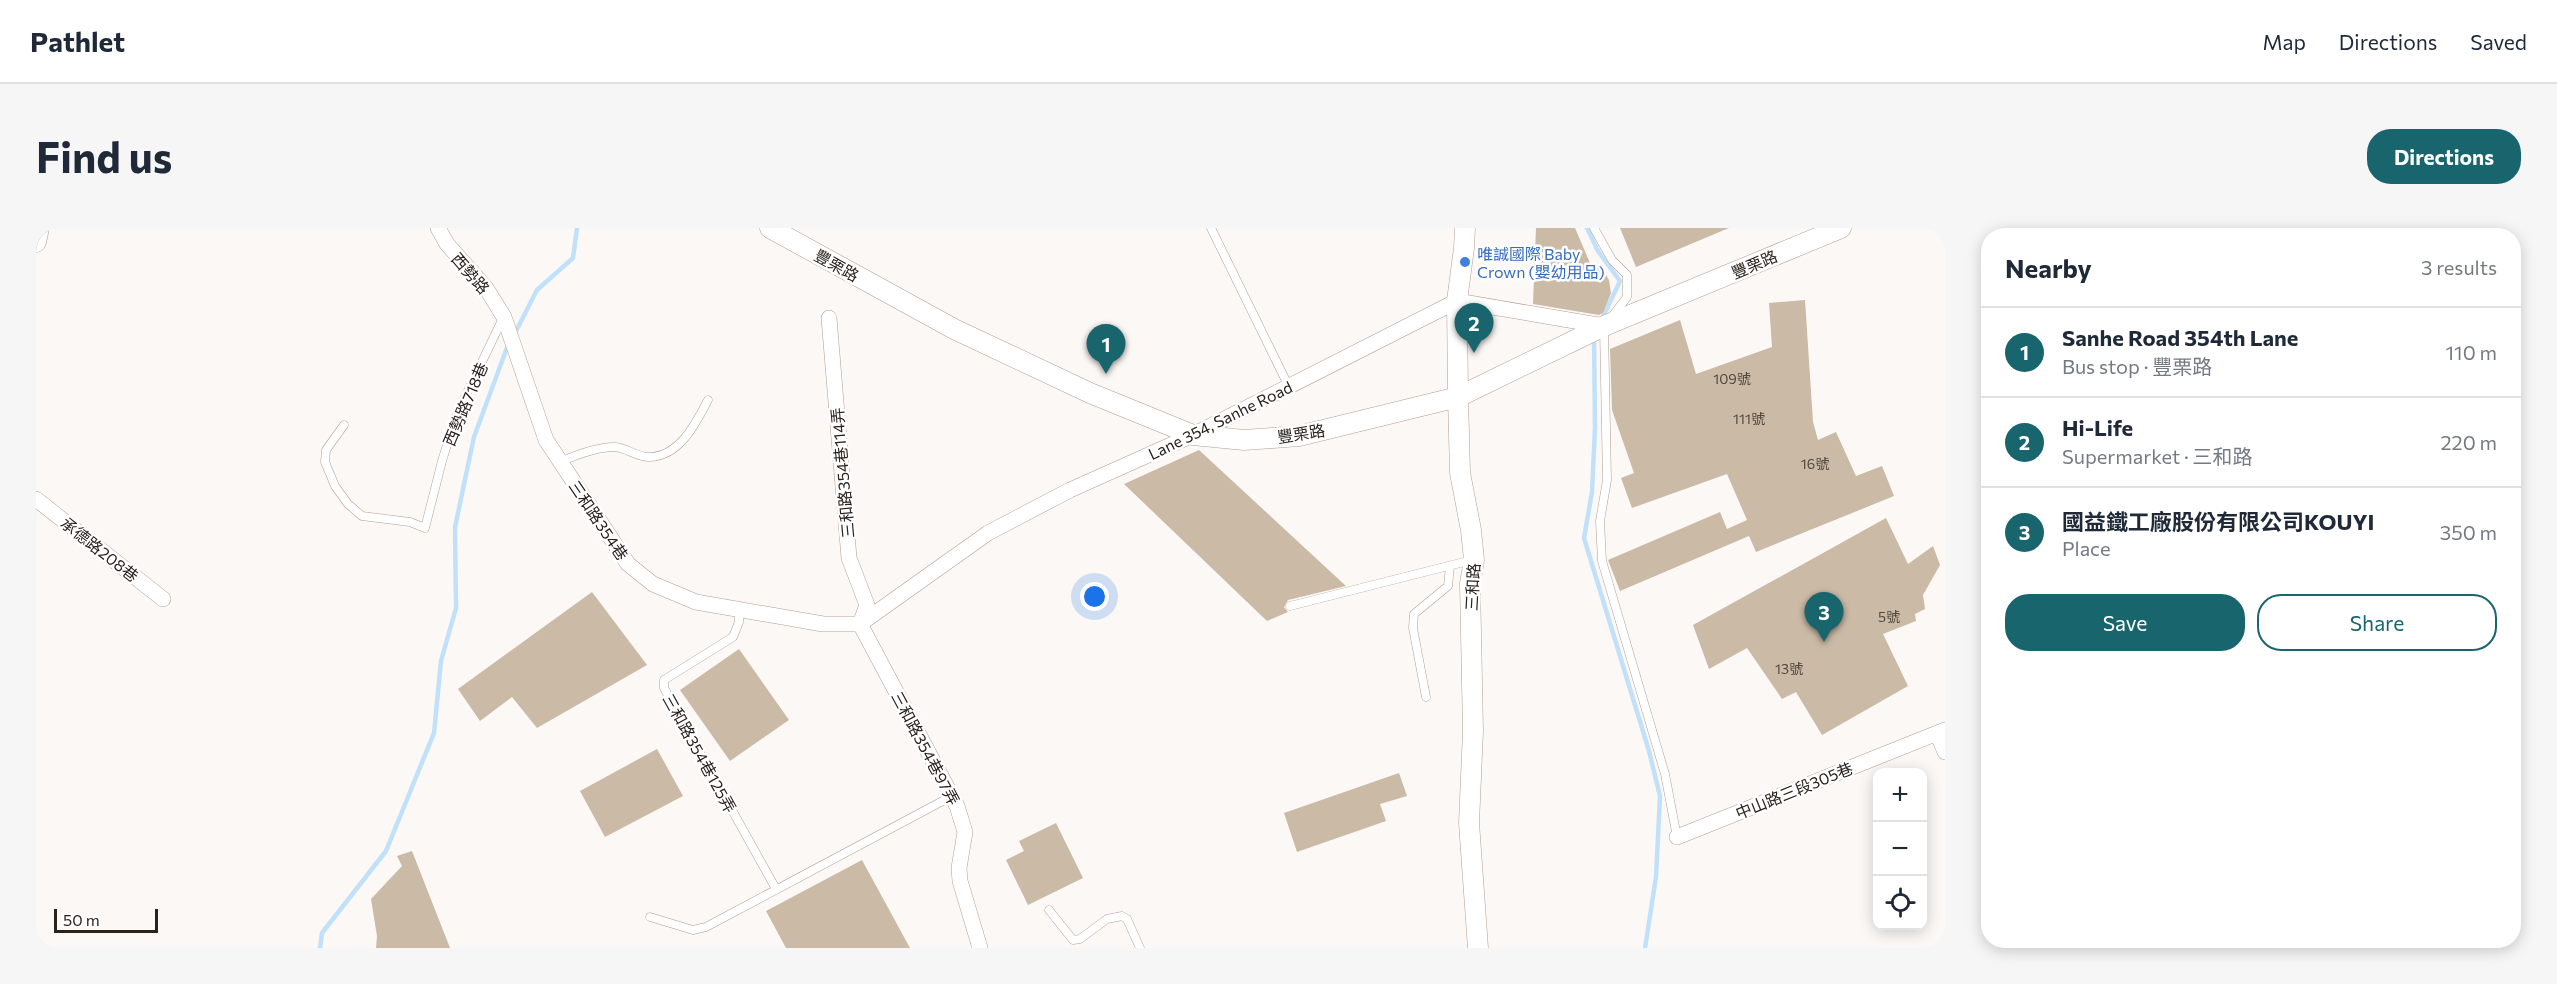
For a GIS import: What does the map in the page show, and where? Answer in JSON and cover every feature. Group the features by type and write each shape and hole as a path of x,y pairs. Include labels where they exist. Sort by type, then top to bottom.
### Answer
{"street":[{"path":"36,242 39,228"},
{"name":"西勢路","path":"438,228 447,244 486,288 504,317"},
{"name":"豐栗路","path":"770,228 954,329 1090,393 1193,435 1244,440 1299,436 1458,398 1604,326 1841,228"},
{"name":"三和路","path":"1465,228 1457,301 1458,398 1460,473 1471,530 1474,560 1470,584 1473,731 1468,823 1478,948"},
{"path":"1457,301 1604,326"},
{"name":"Lane 354, Sanhe Road","path":"861,624 988,533 1070,490 1193,435 1457,301"},
{"name":"三和路354巷","path":"504,317 546,440 628,564 653,584 696,602 823,624 861,624"},
{"name":"三和路354巷114弄","path":"829,318 849,558 867,605 861,624"},
{"name":"承德路208巷","path":"36,499 163,599"},
{"name":"三和路354巷97弄","path":"861,624 952,796 965,832 959,868 960,881 980,948"},
{"path":"1941,731 1945,752"},
{"name":"中山路三段305巷","path":"1677,837 1941,731"}],"lane":[{"path":"1211,228 1289,387"},
{"path":"1594,228 1612,260 1627,275 1628,297 1604,326 1607,480 1600,521 1602,561 1665,774 1677,837"},
{"name":"西勢路718巷","path":"344,425 326,450 325,462 335,486 348,504 362,516 410,522 425,528 456,416 504,317"},
{"path":"560,462 579,453 615,447 650,458 672,450 694,428 708,400"},
{"path":"1290,606 1474,560"},
{"path":"1426,697 1413,628 1414,614 1448,586 1450,566"},
{"name":"三和路354巷125弄","path":"740,610 740,622 733,637 664,680 664,688 776,890"},
{"path":"650,917 693,930 706,927 952,796"},
{"path":"1049,910 1073,940 1080,939 1107,919 1122,916 1126,919 1140,948"}],"building":[{"path":"1536,228 1575,228 1590,263 1604,272 1609,280 1611,293 1603,313 1599,315 1533,304"},
{"path":"1620,228 1729,228 1636,267"},
{"path":"1805,300 1813,422 1818,440 1836,432 1856,476 1882,466 1894,496 1756,552 1749,536 1620,591 1608,560 1720,512 1727,529 1747,520 1727,474 1632,508 1621,478 1634,473 1612,410 1610,349 1680,320 1696,374 1772,347 1769,303"},
{"path":"1199,450 1346,586 1288,600 1284,607 1288,612 1267,621 1124,484"},
{"path":"1886,518 1908,564 1933,546 1940,565 1923,595 1925,609 1915,614 1916,621 1883,634 1908,686 1822,735 1796,692 1782,699 1747,648 1709,669 1693,625"},
{"path":"592,592 647,665 537,728 512,697 480,721 458,689"},
{"path":"739,649 789,720 730,761 680,690"},
{"path":"657,749 683,796 605,837 580,791"},
{"path":"1399,773 1407,796 1380,804 1386,821 1297,852 1284,813"},
{"path":"1056,823 1083,878 1028,905 1006,860 1024,851 1019,841"},
{"path":"412,851 450,948 376,948 377,936 371,899 402,866 397,856"},
{"path":"862,860 910,948 786,948 766,911"}],"waterway":[{"path":"514,335 537,290 573,258 577,228"},
{"path":"1587,228 1598,251 1620,281 1602,319"},
{"path":"1594,338 1595,428 1592,492 1584,538 1649,751 1660,796 1656,877 1645,948"},
{"path":"320,948 322,933 386,851 434,733 441,661 456,608 455,527 474,437 508,345"}],"place":[{"name":"唯誠國際 Baby Crown (嬰幼用品)","path":"1465,262"},
{"name":"Hi-Life","path":"1474,353"},
{"name":"Sanhe Road 354th Lane","path":"1106,374"},
{"name":"國益鐵工廠股份有限公司KOUYI","path":"1824,642"}]}
